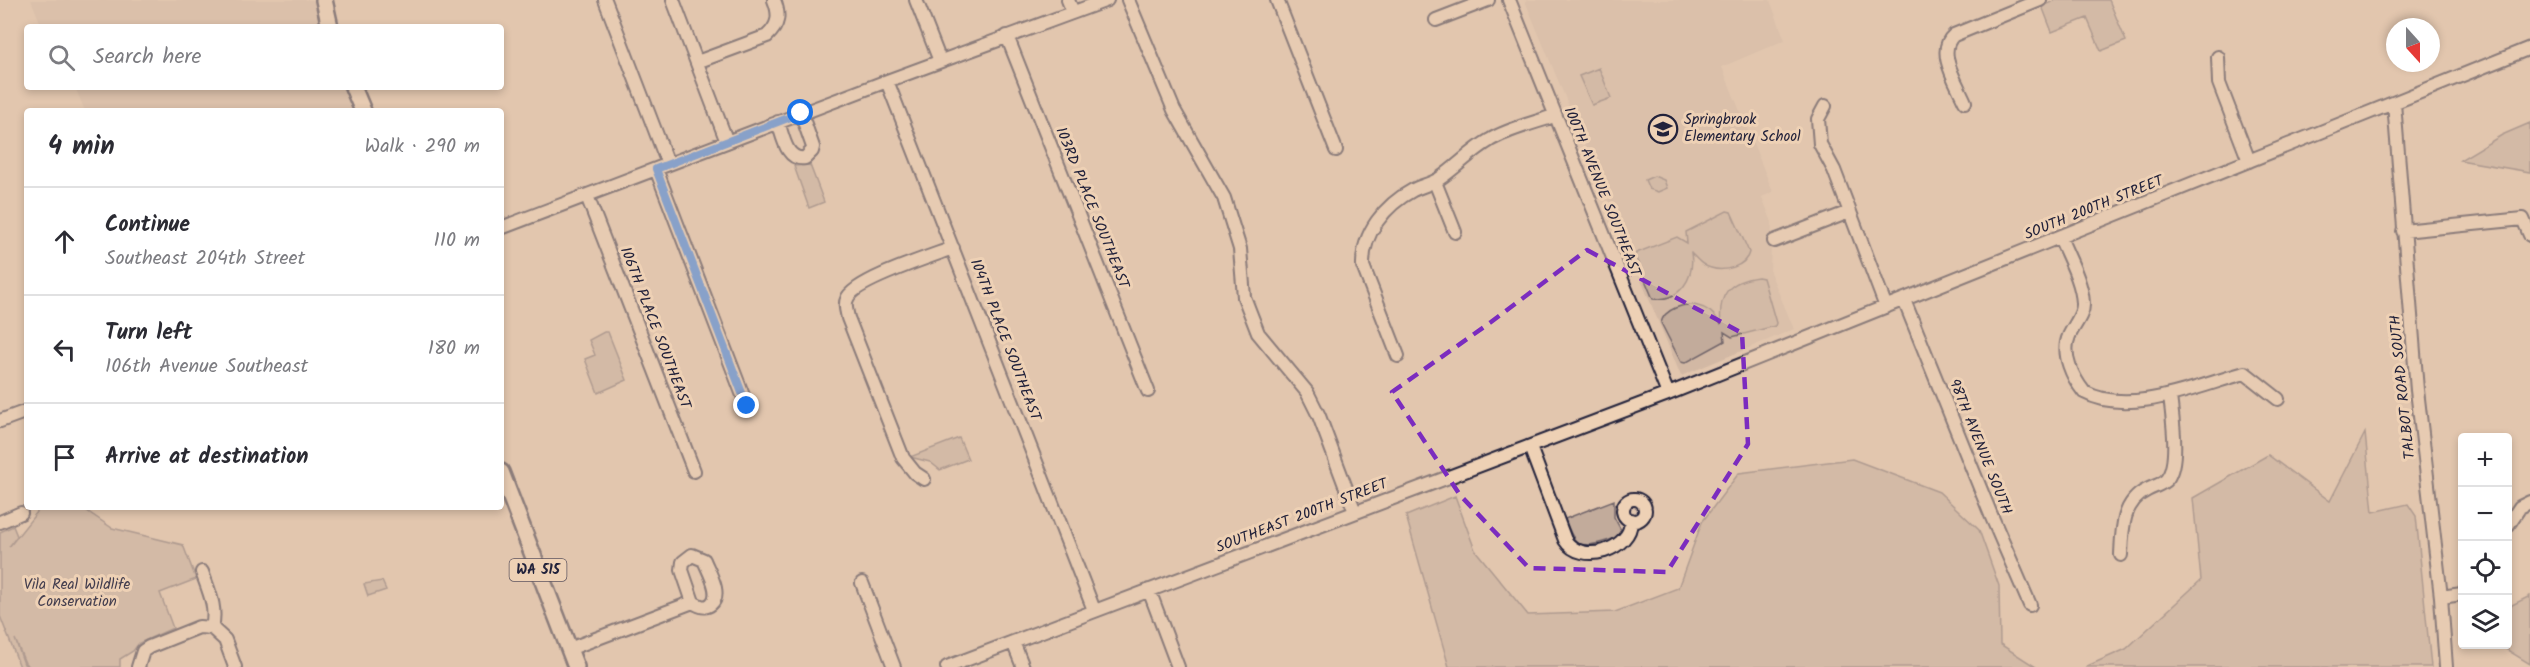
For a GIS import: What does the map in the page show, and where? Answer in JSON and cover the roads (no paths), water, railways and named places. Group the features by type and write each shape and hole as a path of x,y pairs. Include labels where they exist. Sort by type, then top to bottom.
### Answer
{"main road":[{"path":"354,90 362,108"},
{"name":"WA 515","path":"504,480 576,667"}],"street":[{"path":"604,0 747,406"},
{"path":"673,0 727,142"},
{"path":"697,62 767,36 776,26 778,12 774,0"},
{"path":"916,0 940,62"},
{"path":"504,227 1007,36 1070,6 1107,0"},
{"path":"1128,0 1174,110 1224,198 1240,249 1244,297 1258,333 1307,392 1319,416 1355,512"},
{"path":"1277,0 1336,150"},
{"path":"1436,20 1488,0"},
{"name":"100TH AVENUE SOUTHEAST","path":"1509,0 1668,394"},
{"path":"1965,102 1945,55 1945,45 1954,35 2040,0"},
{"name":"103RD PLACE SOUTHEAST","path":"1007,36 1148,391"},
{"name":"SOUTH 200TH STREET","path":"1668,394 2530,48"},
{"path":"2218,57 2219,83 2249,161"},
{"name":"104TH PLACE SOUTHEAST","path":"887,81 1094,610"},
{"name":"TALBOT ROAD SOUTH","path":"2394,103 2417,390 2441,597 2446,667"},
{"path":"1825,106 1818,119 1820,144 1833,170 1886,307"},
{"path":"778,122 791,155 805,158 812,152 813,147 801,113"},
{"path":"1398,356 1363,266 1362,254 1366,240 1378,220 1394,202 1414,189 1435,182 1493,138 1554,116"},
{"path":"1435,182 1455,232"},
{"name":"106TH PLACE SOUTHEAST","path":"587,196 694,471"},
{"path":"1774,242 1849,212"},
{"path":"2403,231 2523,219 2530,235"},
{"path":"2060,237 2083,304 2082,312 2068,338 2069,363 2079,386 2093,397 2106,400 2170,396 2245,373 2278,399"},
{"path":"924,479 903,458 848,318 847,298 860,284 953,248"},
{"name":"98TH AVENUE SOUTH","path":"1904,300 2030,605"},
{"name":"SOUTHEAST 200TH STREET","path":"948,667 1668,394"},
{"path":"2121,555 2122,525 2127,510 2137,496 2159,486 2168,478 2172,466 2174,454 2170,396"},
{"path":"0,421 24,412"},
{"path":"1530,447 1565,540 1572,549 1591,554 1619,545 1629,534 1631,520"},
{"path":"2512,519 2520,507 2530,502"},
{"path":"0,520 21,513"},
{"path":"202,572 213,602 212,628"},
{"path":"862,583 894,667"},
{"path":"1149,590 1178,667"},
{"path":"2441,597 2458,595"},
{"path":"569,649 693,602"},
{"path":"139,662 149,647 199,627 212,628 225,640 236,667"},
{"path":"1013,642 1023,667"}],"place":[{"name":"Springbrook Elementary School","path":"1663,129"}],"park label":[{"name":"Vila Real Wildlife Conservation","path":"77,594"}]}
